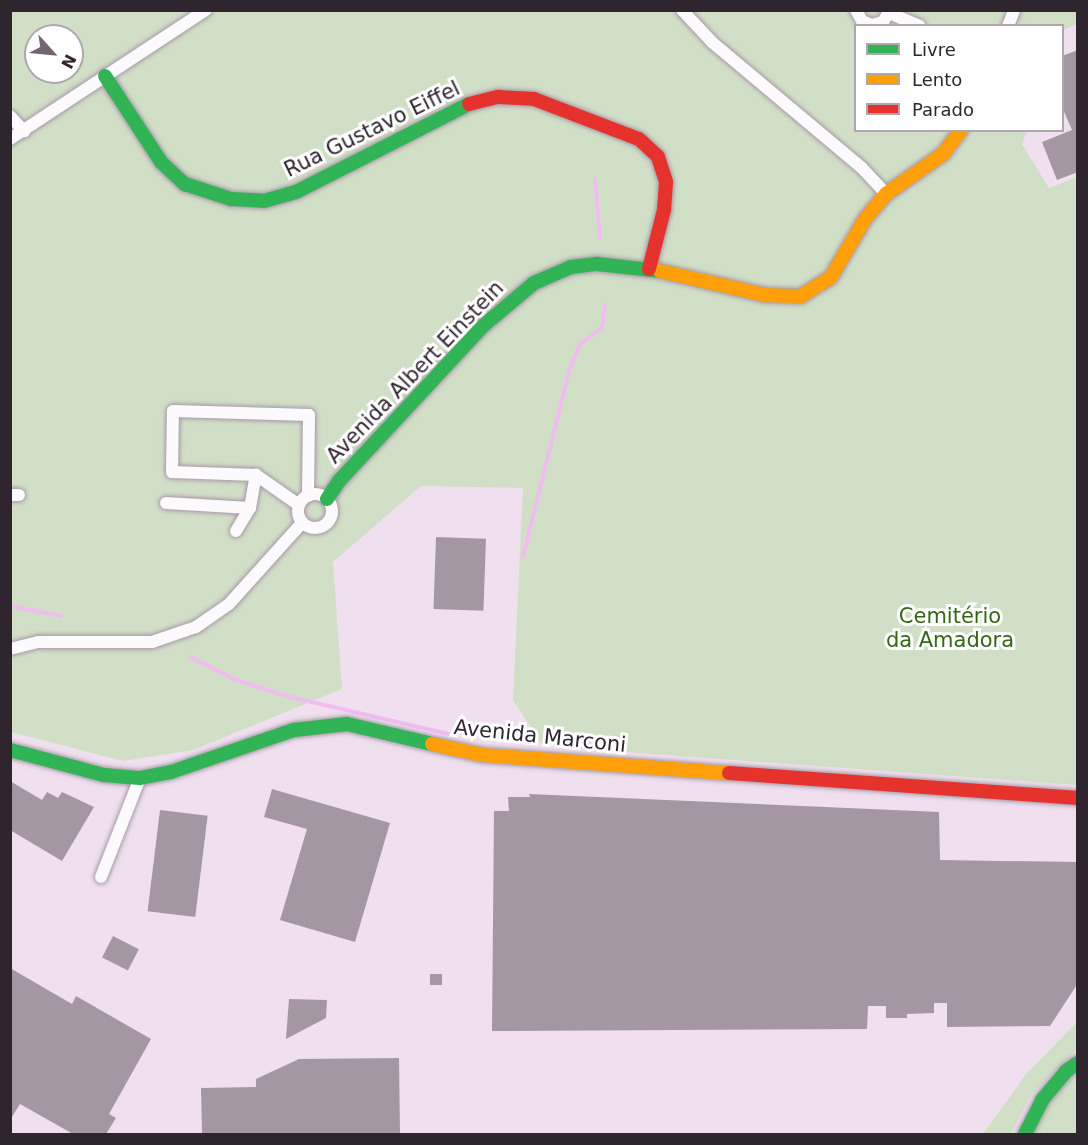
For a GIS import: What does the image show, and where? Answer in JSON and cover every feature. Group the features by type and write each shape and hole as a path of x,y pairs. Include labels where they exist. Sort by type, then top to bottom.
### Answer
{"main road":[{"name":"Rua Gustavo Eiffel","path":"105,76 161,162 185,184 231,199 264,201 296,192 461,106 498,97 534,99 570,110 639,139 658,158 666,182 664,210 649,269"},
{"name":"Avenida Albert Einstein","path":"327,500 347,472 483,326 519,293 555,273 578,266 649,269 765,295 801,297 831,277 865,219 886,194 943,154 960,132"},
{"name":"Avenida Marconi","path":"10,750 104,775 140,778 171,772 294,730 347,724 482,755 1077,798"},
{"path":"1025,1134 1042,1100 1066,1071 1077,1063"}],"street":[{"path":"10,139 206,10"},
{"path":"682,10 713,43 862,168 886,194"},
{"path":"856,10 862,21 870,24"},
{"path":"876,24 883,22 890,12 915,24"},
{"path":"10,116 24,131"},
{"path":"10,649 38,642 152,642 196,627 229,604 302,523 304,500 309,415 174,411 172,472 256,475 304,500 327,500 332,509 326,524 311,528 302,523"},
{"path":"236,531 250,508 256,475"},
{"path":"166,503 250,508"},
{"path":"101,877 140,778"}],"green space":[{"name":"Cemitério da Amadora","path":"10,11 1077,11 1077,24 1064,30 1064,24 854,24 854,132 1027,132 1022,144 1049,188 1077,177 1077,785 543,746 513,700 523,488 421,486 333,562 342,689 193,750 123,761 11,732"},
{"path":"1077,1022 1077,1049 1031,1095 1011,1134 983,1134 1027,1073"},
{"path":"1077,1071 1077,1134 1032,1134 1042,1112"}],"building":[{"path":"1078,50 1078,172 1057,180 1042,142 1072,130 1064,112 1064,55"},
{"path":"436,537 486,539 483,611 433,609"},
{"path":"10,781 42,800 47,792 58,798 62,792 94,807 62,861 10,830"},
{"path":"272,789 390,823 355,942 280,920 307,829 264,817"},
{"path":"529,794 939,812 940,860 1078,862 1078,983 1050,1026 947,1027 947,1003 934,1003 934,1013 907,1014 907,1018 886,1018 886,1006 868,1006 867,1029 492,1031 494,811 509,811 508,797 530,797"},
{"path":"160,810 208,816 195,917 148,911"},
{"path":"113,936 139,949 128,971 102,957"},
{"path":"10,968 72,1004 76,996 151,1039 109,1114 116,1118 106,1134 73,1134 20,1104 10,1120"},
{"path":"430,974 442,974 442,985 430,985"},
{"path":"289,999 327,1000 326,1018 286,1039"},
{"path":"399,1058 400,1134 202,1134 201,1088 256,1087 256,1079 299,1059"}],"waterway":[{"path":"595,179 600,237"},
{"path":"523,557 569,371 580,344 602,328 605,305"},
{"path":"10,606 61,616"},
{"path":"191,657 234,679 286,696 449,734"}],"traffic: fast":[{"path":"105,76 161,162 185,184 231,199 264,201 296,192 469,104"},
{"path":"327,499 339,481 483,326 534,283 571,267 597,264 660,271"},
{"path":"10,750 104,775 140,778 171,772 294,730 347,724 432,744"},
{"path":"1025,1134 1042,1100 1066,1071 1078,1063"}],"traffic: slow":[{"path":"660,271 765,295 801,296 831,277 865,219 886,194 943,154 960,132"},
{"path":"432,744 482,755 729,773"}],"traffic: jam":[{"path":"469,104 498,97 534,99 639,139 658,157 666,182 664,210 649,269"},
{"path":"729,773 1078,798"}]}
